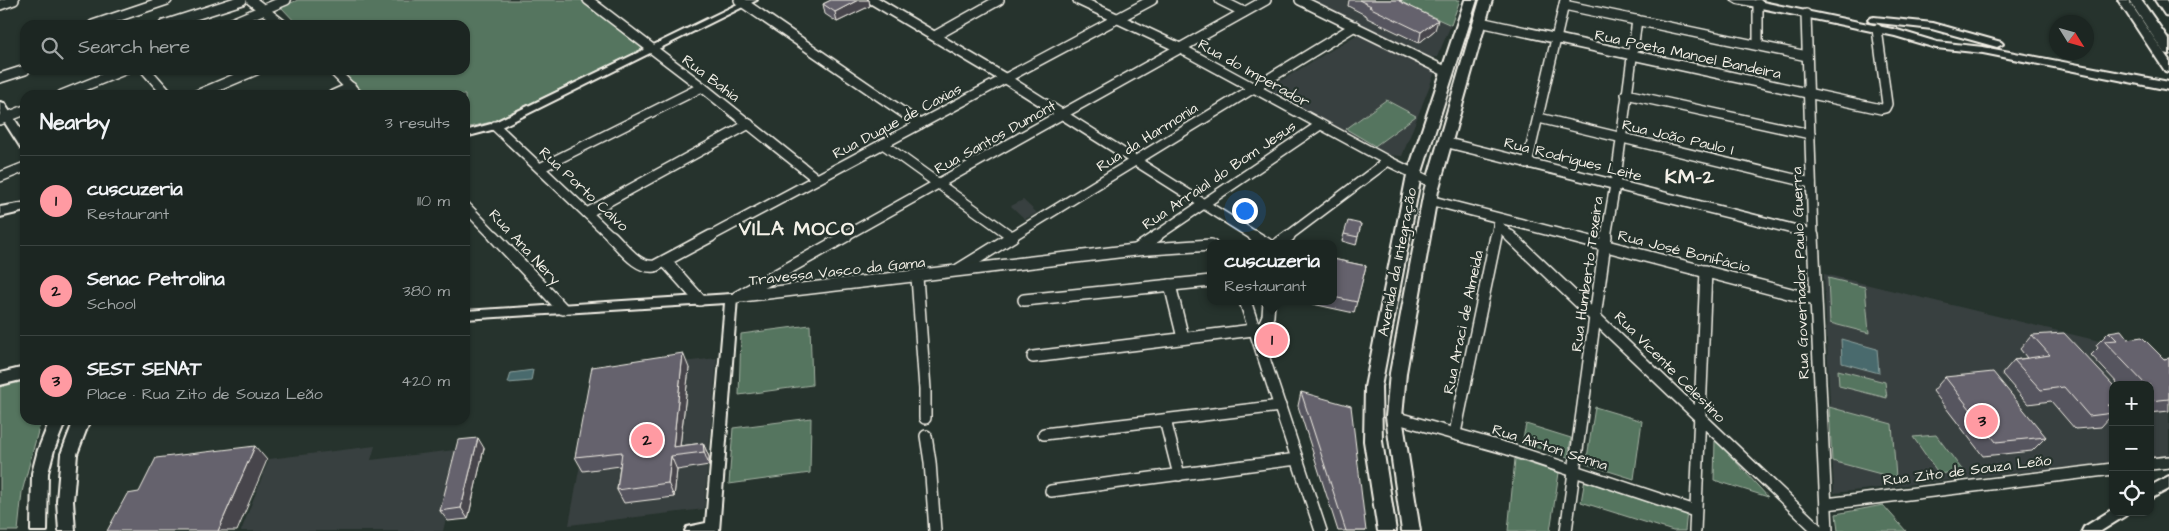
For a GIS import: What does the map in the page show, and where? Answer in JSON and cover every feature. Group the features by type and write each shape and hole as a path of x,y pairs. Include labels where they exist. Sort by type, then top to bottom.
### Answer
{"highway":[{"path":"2136,0 2169,50"},
{"path":"2148,0 2169,30"}],"main road":[{"name":"Avenida da Integração","path":"1387,531 1370,414 1373,387 1414,175 1471,0"},
{"name":"Avenida da Integração","path":"1411,531 1394,417 1398,373 1433,183 1486,0"},
{"path":"1736,0 1877,29 1945,47 1983,50 2168,83"},
{"path":"1772,0 1874,20 1924,25 2005,46 2155,74 2168,83"},
{"path":"2123,0 2167,66 2164,70 2155,74"},
{"path":"2160,0 2169,13"},
{"path":"1924,25 1916,28 1914,32 1926,42"},
{"path":"0,106 4,119 20,139"},
{"path":"0,212 20,208"},
{"path":"0,379 20,374"},
{"path":"38,531 39,478 46,450 56,425"},
{"path":"67,531 65,491 69,454 80,425"},
{"path":"1374,451 1390,454 1399,451"},
{"path":"1379,483 1388,477 1404,483"}],"street":[{"path":"0,4 14,0"},
{"path":"108,20 167,0"},
{"path":"180,20 242,0"},
{"path":"251,0 277,20"},
{"path":"239,20 286,0"},
{"name":"Rua Bahia","path":"588,0 651,50 702,87 816,179"},
{"path":"875,0 1063,114 1261,240"},
{"path":"935,36 999,0"},
{"name":"Rua do Imperador","path":"1078,0 1180,48 1414,175 1433,183"},
{"name":"Rua Duque de Caxias","path":"655,266 666,262 816,179 1006,79 1149,0"},
{"path":"1220,0 1244,12"},
{"name":"Rua Santos Dumont","path":"734,297 1266,0"},
{"path":"1300,0 1447,72"},
{"path":"470,133 495,126 651,50 745,1 920,124"},
{"path":"1527,164 1565,3 1807,56"},
{"path":"1758,4 1758,45"},
{"name":"Rua Governador Paulo Guerra","path":"1806,14 1815,300 1827,531"},
{"name":"Rua Humberto Texeira","path":"1566,531 1604,246 1622,138 1626,94 1637,20"},
{"name":"Rua Poeta Manoel Bandeira","path":"1480,22 1874,109 1885,108 1887,104 1877,29"},
{"name":"Rua da Harmonia","path":"955,272 1355,26"},
{"path":"0,78 20,72"},
{"path":"74,90 112,75"},
{"path":"150,75 164,90"},
{"path":"209,90 244,75"},
{"path":"338,75 354,90"},
{"path":"344,90 351,87"},
{"path":"540,168 702,87"},
{"path":"1626,94 1810,134"},
{"path":"4,119 20,112"},
{"name":"Rua João Paulo I","path":"1539,118 1811,183"},
{"path":"587,213 749,124"},
{"name":"Rua Arraial do Bom Jesus","path":"1135,250 1320,124"},
{"name":"Rua Porto Calvo","path":"495,126 641,264 649,267 655,266"},
{"name":"Rua Rodrigues Leite","path":"1444,142 1813,234"},
{"path":"883,144 1011,236"},
{"path":"1283,240 1388,161"},
{"path":"0,177 20,169"},
{"name":"Rua José Bonifácio","path":"1429,200 1499,222 1706,271 1815,300"},
{"name":"Rua Ana Nery","path":"470,211 563,309"},
{"name":"Rua Vicente Celestino","path":"1499,222 1701,420 1819,531"},
{"name":"Rua Araci de Almeida","path":"1455,433 1499,222"},
{"name":"Travessa Vasco da Gama","path":"470,316 734,297 918,277 1135,250 1207,246"},
{"path":"666,262 700,300"},
{"path":"1695,531 1706,271"},
{"path":"918,277 925,418"},
{"path":"1024,300 1207,282"},
{"path":"1170,285 1183,338"},
{"path":"692,531 712,530 734,297"},
{"path":"1246,305 1321,531"},
{"path":"1033,357 1253,330 1264,325 1269,305"},
{"path":"1044,434 1280,406"},
{"name":"Rua Airton Senna","path":"1394,417 1455,433 1575,470 1695,511"},
{"path":"1166,420 1179,476"},
{"path":"926,436 930,462 935,531"},
{"path":"1051,491 1179,476 1297,459"},
{"path":"2154,464 2169,462"},
{"name":"Rua Zito de Souza Leão","path":"1826,504 2109,469"},
{"path":"2154,491 2169,482"},
{"path":"2089,531 2113,516"}],"shaded area":[{"path":"1306,0 1396,0 1451,25 1437,57 1427,57"},
{"path":"1358,34 1435,72 1402,156 1390,155 1267,89"},
{"path":"1023,200 1037,213 1025,219 1011,206"},
{"path":"1824,274 2169,358 2169,456 2154,458 2154,381 2109,381 2109,462 1834,493"},
{"path":"717,358 704,509 569,525 597,372"},
{"path":"375,446 371,460 463,449 443,531 241,531 269,459"}],"green space":[{"path":"298,0 581,0 643,49 491,122 470,127 470,90 357,90 344,75 470,75 470,20 293,20 281,7"},
{"path":"1396,0 1460,0 1451,25"},
{"path":"1386,100 1416,116 1375,146 1346,129"},
{"path":"1828,278 1865,287 1869,333 1830,323"},
{"path":"810,325 812,385 739,395 741,334"},
{"path":"1838,370 1885,382 1887,398 1839,386"},
{"path":"20,382 20,425 40,425 22,492 18,531 0,531 0,387"},
{"path":"1595,407 1642,421 1634,479 1586,464"},
{"path":"1829,407 1892,424 1896,478 1832,461"},
{"path":"811,418 810,473 729,484 733,428"},
{"path":"1526,424 1571,438 1568,457 1522,443"},
{"path":"1936,435 1963,471 1939,474 1913,437"},
{"path":"1715,439 1768,497 1714,480"},
{"path":"1515,459 1559,473 1550,531 1508,531"},
{"path":"1585,479 1687,511 1685,531 1673,531 1581,502"},
{"path":"1883,505 1906,531 1838,531 1836,514"}],"water":[{"path":"1841,339 1877,349 1879,373 1842,363"},
{"path":"533,370 531,381 508,383 511,373"}],"building":[{"path":"831,0 858,0 835,12 823,4"},
{"path":"1359,0 1401,0 1399,1 1438,20 1421,32 1369,7 1371,6"},
{"path":"1348,221 1361,224 1358,237 1344,234"},
{"path":"1337,260 1366,266 1357,302 1337,298"},
{"path":"2121,330 2128,339 2142,337 2164,359 2169,358 2169,399 2154,401 2154,381 2142,381 2104,341 2117,340 2109,332"},
{"path":"2064,333 2109,381 2109,414 2089,416 2064,387 2041,390 2014,360 2050,355 2032,335"},
{"path":"683,353 673,447 703,443 704,452 671,456 668,483 617,490 622,452 575,457 592,367"},
{"path":"1993,372 2046,437 1996,442 1945,377"},
{"path":"1301,392 1351,406 1366,531 1346,531"},
{"path":"478,438 461,508 440,511 458,440"},
{"path":"255,446 218,531 107,531 127,494 139,492 156,458"}],"place":[{"name":"cuscuzeria","path":"1272,340"},
{"name":"SEST SENAT","path":"1982,421"},
{"name":"Senac Petrolina","path":"647,440"}],"district":[{"name":"KM-2","path":"1690,176"},
{"name":"VILA MOCO","path":"797,228"}]}
